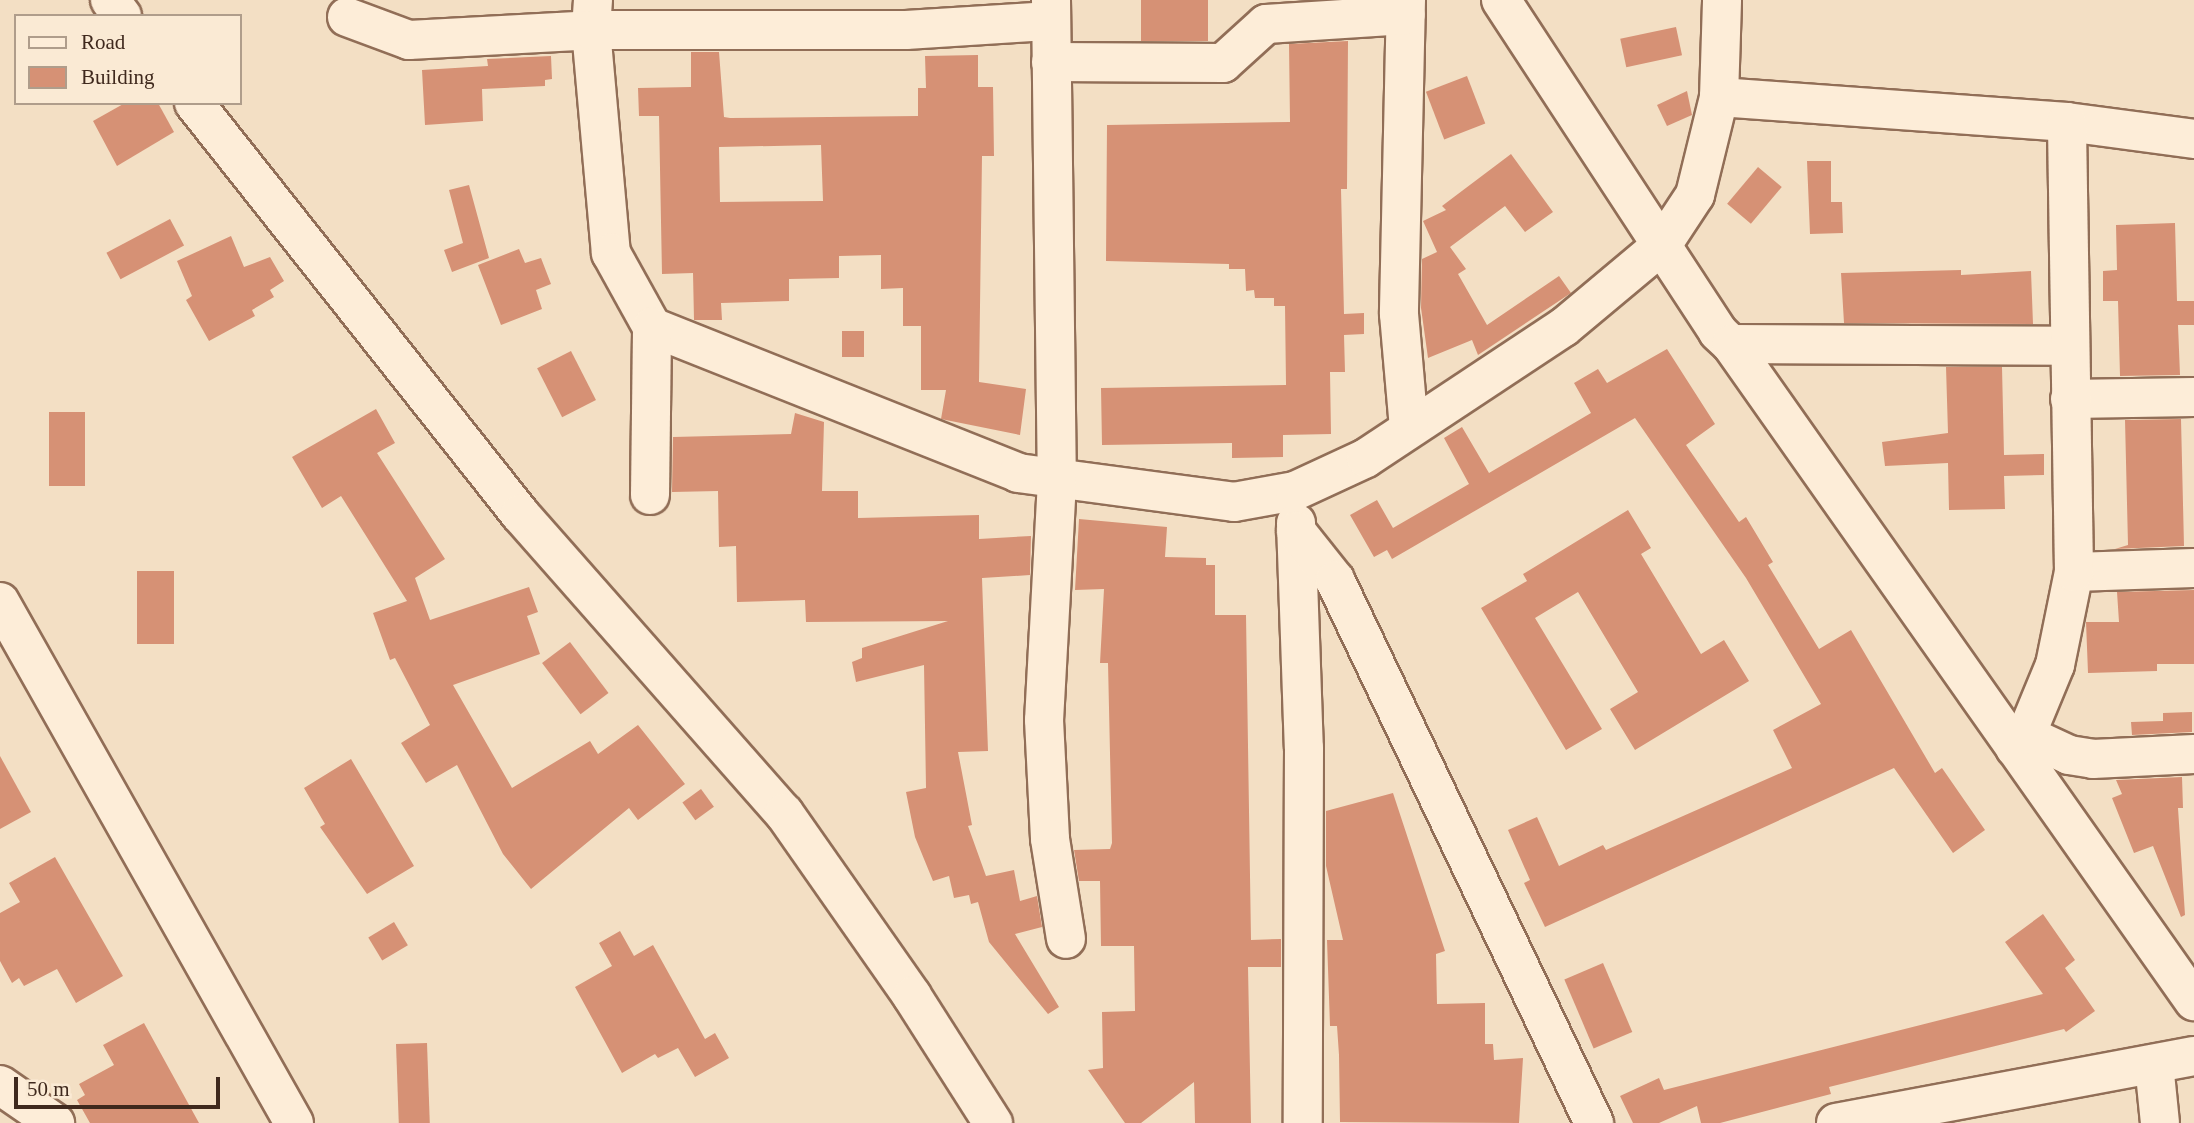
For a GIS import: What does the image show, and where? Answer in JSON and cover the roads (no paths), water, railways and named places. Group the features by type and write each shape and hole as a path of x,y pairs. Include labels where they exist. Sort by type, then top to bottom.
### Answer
{"street":[{"path":"1501,0 1718,332 1731,344 2020,741 2194,1001"},
{"path":"652,327 1018,473 1057,481 1234,502 1294,491 1366,458 1564,327 1661,246 1695,195 1719,97 1723,0"},
{"path":"1051,62 1223,63 1266,24 1406,8 1399,314 1409,429"},
{"path":"347,17 409,40 592,15 906,30 1051,11 1057,481 1044,720 1050,839 1066,939"},
{"path":"592,15 611,253 652,327 650,495"},
{"path":"1719,97 2067,122 2194,139"},
{"path":"196,105 520,514 784,813 912,996 993,1123"},
{"path":"2020,741 2055,665 2074,572 2067,346 2067,122"},
{"path":"1731,344 2067,346"},
{"path":"2070,399 2194,397"},
{"path":"1294,491 1304,748 1303,1123"},
{"path":"1296,531 1335,580 1594,1123"},
{"path":"2074,572 2194,568"},
{"path":"0,602 294,1123"},
{"path":"2020,741 2093,759 2194,754"},
{"path":"1836,1123 1907,1117 2194,1056"},
{"path":"2154,1064 2160,1123"},
{"path":"0,1085 55,1123"}]}
